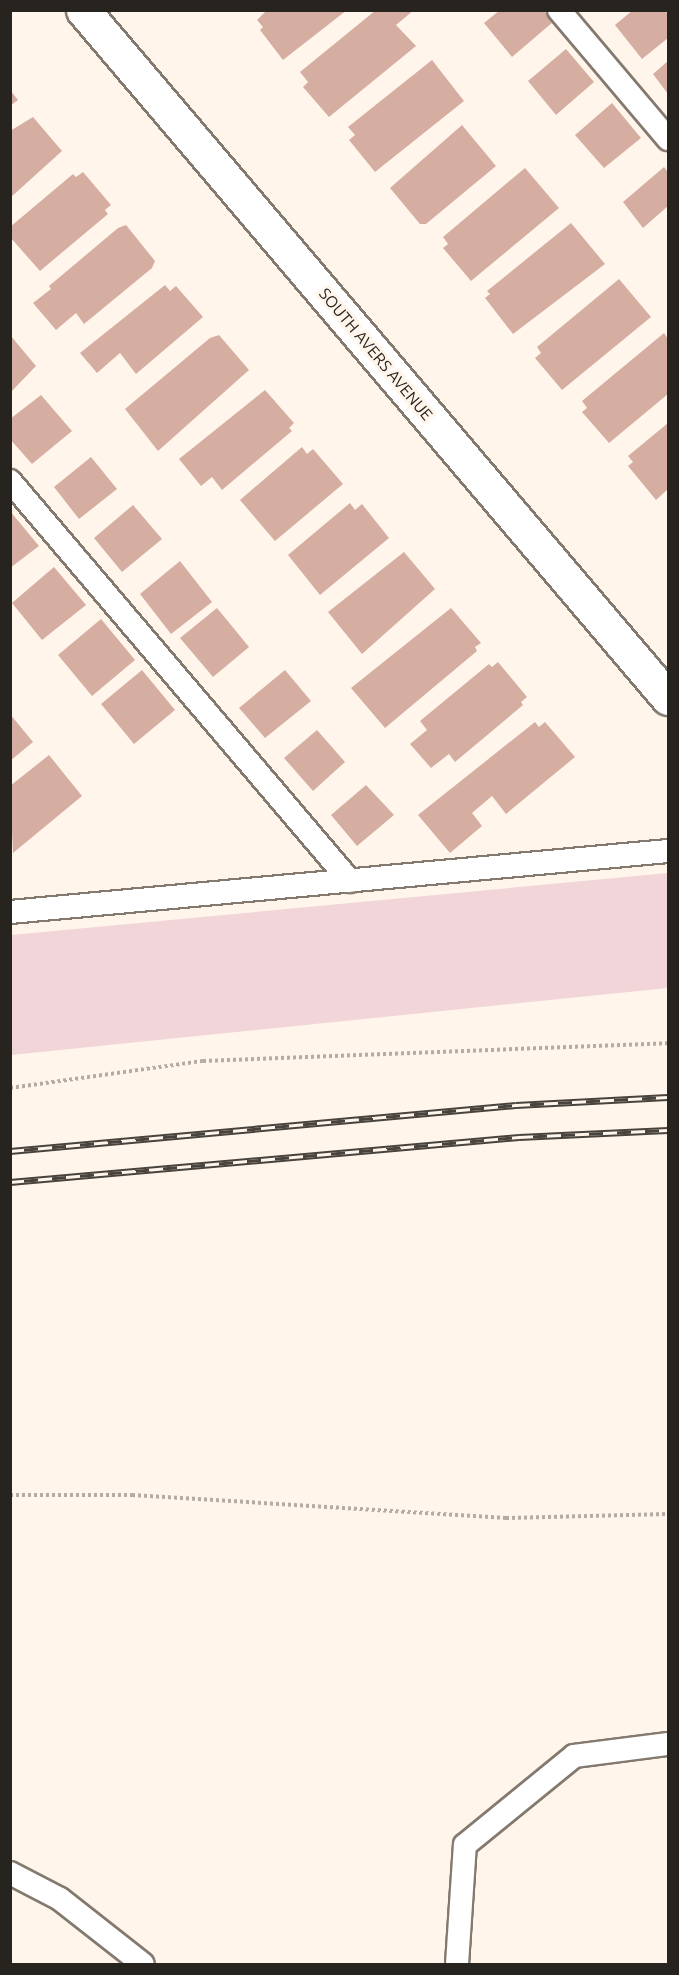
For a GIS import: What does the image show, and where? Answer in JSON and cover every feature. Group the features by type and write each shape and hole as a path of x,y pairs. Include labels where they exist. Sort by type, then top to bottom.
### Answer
{"street":[{"name":"SOUTH AVERS AVENUE","path":"83,10 669,698"}],"lane":[{"path":"559,10 669,139"},
{"path":"10,481 350,881"},
{"path":"10,912 669,851"},
{"path":"457,1965 465,1845 574,1756 669,1744"},
{"path":"10,1873 60,1899 143,1965"}],"path":[{"path":"10,1088 203,1061 669,1042"},
{"path":"10,1495 132,1495 506,1518 669,1514"}],"shaded area":[{"path":"668,873 668,988 11,1055 11,935"}],"building":[{"path":"267,10 347,10 283,60 260,30 263,27 257,20"},
{"path":"376,10 414,10 396,25 416,46 329,117 303,87 308,82 300,72"},
{"path":"500,10 543,10 553,22 512,57 484,23"},
{"path":"633,10 665,10 668,15 668,38 642,59 615,25"},
{"path":"566,49 594,82 556,115 528,81"},
{"path":"432,60 464,101 375,172 349,140 355,135 348,127"},
{"path":"668,61 668,94 653,74"},
{"path":"10,90 18,100 10,106"},
{"path":"612,103 641,138 604,168 575,135"},
{"path":"33,117 62,151 10,198 10,131"},
{"path":"462,125 496,166 426,224 420,224 390,188"},
{"path":"664,167 668,172 668,206 643,228 623,202"},
{"path":"525,168 559,208 471,281 443,248 448,244 443,237"},
{"path":"83,172 111,205 105,210 108,214 40,271 10,237 10,227 73,174 76,177"},
{"path":"571,223 605,264 513,334 485,298 490,294 487,291"},
{"path":"126,225 155,261 152,268 84,324 76,313 56,330 33,303 51,289 49,286 118,228"},
{"path":"619,279 651,317 562,390 535,358 541,353 537,347"},
{"path":"165,285 170,291 176,286 203,317 136,374 120,353 97,373 80,353"},
{"path":"664,333 668,339 668,394 609,443 582,412 587,408 582,401"},
{"path":"10,335 36,366 10,393"},
{"path":"219,335 249,370 158,451 125,409 210,338"},
{"path":"265,390 294,423 289,428 292,431 222,490 212,477 201,486 179,459"},
{"path":"41,395 72,431 32,464 10,439 10,419"},
{"path":"668,423 668,489 656,500 628,466 633,462 628,456"},
{"path":"302,447 307,454 313,449 343,484 275,541 240,500"},
{"path":"91,457 117,489 79,519 54,487"},
{"path":"350,503 355,510 362,504 389,538 320,595 288,555"},
{"path":"133,505 162,539 122,572 94,538"},
{"path":"10,511 39,546 10,568"},
{"path":"404,552 435,589 362,654 328,612"},
{"path":"180,561 212,602 171,634 140,594"},
{"path":"54,567 86,605 42,640 12,603"},
{"path":"217,608 249,647 213,677 180,638"},
{"path":"451,608 481,643 475,647 477,651 385,728 351,688"},
{"path":"101,619 135,660 92,696 58,655"},
{"path":"498,662 527,697 521,702 523,705 455,762 449,754 431,768 410,744 427,730 420,721 489,664 492,667"},
{"path":"142,670 175,710 134,744 101,704"},
{"path":"285,670 311,701 265,738 239,708"},
{"path":"10,714 33,742 10,761"},
{"path":"535,722 539,727 545,722 575,757 506,814 492,796 472,813 482,826 450,853 418,815"},
{"path":"317,730 345,762 313,791 284,758"},
{"path":"49,755 82,796 13,853 10,786"},
{"path":"366,785 394,815 357,846 331,815"}],"railway":[{"path":"10,1151 516,1105 668,1097"},
{"path":"10,1182 519,1137 668,1130"}]}
